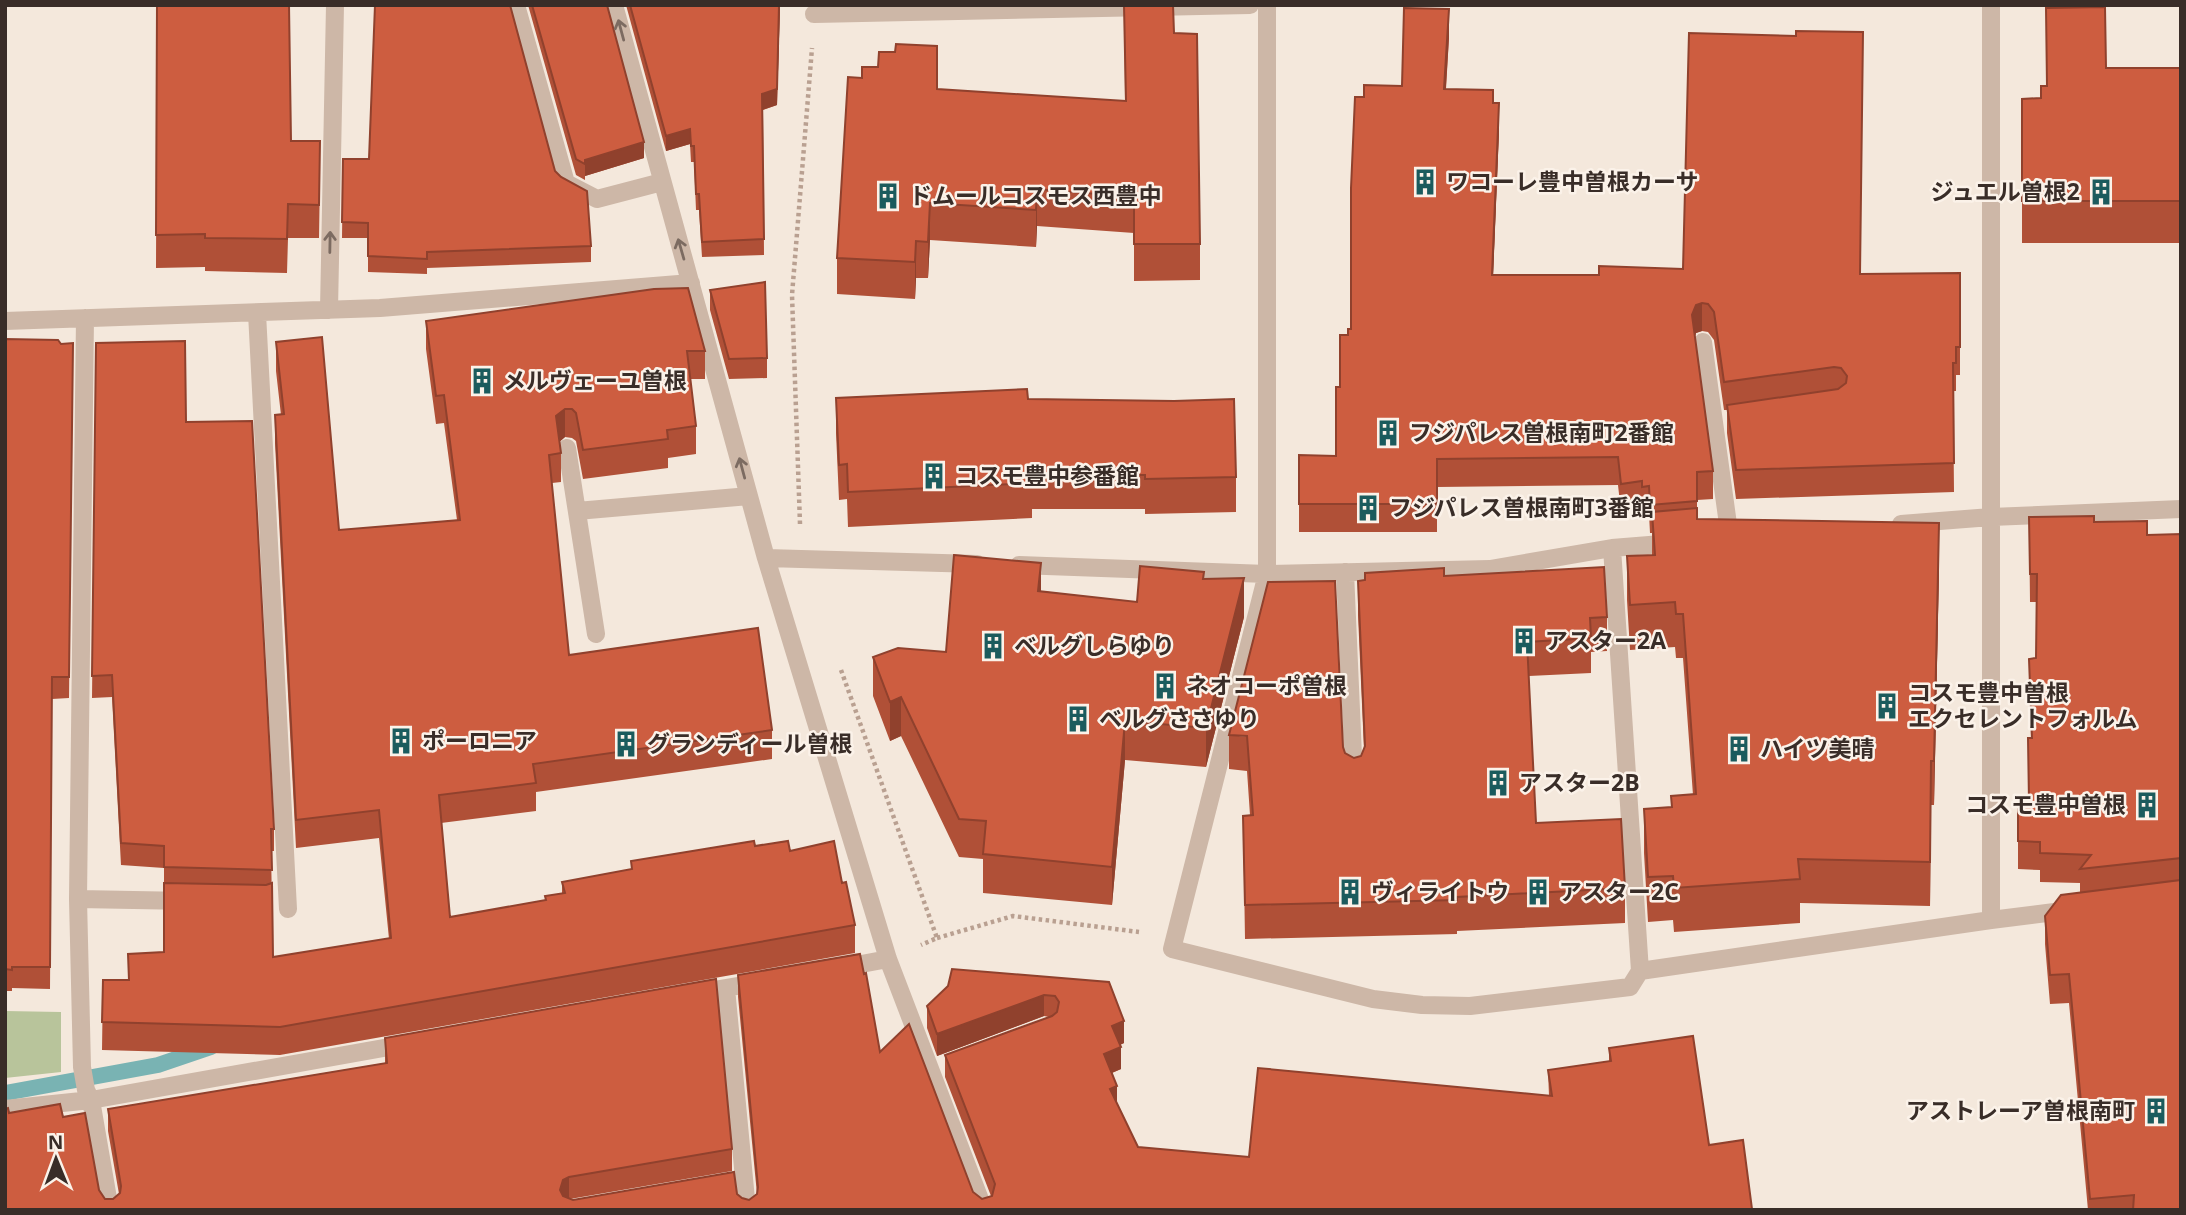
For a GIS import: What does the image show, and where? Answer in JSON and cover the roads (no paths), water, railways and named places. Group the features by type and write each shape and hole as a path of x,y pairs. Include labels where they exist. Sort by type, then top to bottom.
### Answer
{"street":[{"path":"329,310 335,5"},
{"path":"516,5 566,183 597,199 662,182"},
{"path":"614,5 766,558 888,959 937,1067 985,1210"},
{"path":"814,15 1250,5"},
{"path":"1267,5 1267,574 1172,949 1373,999 1422,1005 1470,1006 1630,987 1640,971 1612,548"},
{"path":"1991,5 1991,920"},
{"path":"5,321 380,308 691,283"},
{"path":"257,313 288,909"},
{"path":"85,318 78,899 82,1067 110,1210"},
{"path":"1703,342 1721,422 1730,538"},
{"path":"567,448 596,634"},
{"path":"577,511 749,496"},
{"path":"1881,526 1991,517 2181,509"},
{"path":"766,558 1267,574 1490,569 1612,548 1690,542"},
{"path":"1345,572 1354,781"},
{"path":"78,899 212,901"},
{"path":"1640,971 2086,908"},
{"path":"821,971 888,959"},
{"path":"685,995 780,978"},
{"path":"726,988 738,1181 747,1210"},
{"path":"5,1109 429,1040"}],"waterway":[{"path":"5,1093 158,1065 211,1047"}],"place":[{"name":"ワコーレ豊中曽根カーサ","path":"1425,182"},
{"name":"ジュエル曽根2","path":"2101,192"},
{"name":"ドムールコスモス西豊中","path":"888,196"},
{"name":"メルヴェーユ曽根","path":"482,381"},
{"name":"フジパレス曽根南町2番館","path":"1388,433"},
{"name":"コスモ豊中参番館","path":"934,476"},
{"name":"フジパレス曽根南町3番館","path":"1368,508"},
{"name":"アスター2A","path":"1524,641"},
{"name":"ベルグしらゆり","path":"993,646"},
{"name":"ネオコーポ曽根","path":"1165,686"},
{"name":"コスモ豊中曽根 エクセレントフォルム","path":"1887,706"},
{"name":"ベルグささゆり","path":"1078,719"},
{"name":"ポーロニア","path":"401,741"},
{"name":"グランディール曽根","path":"626,744"},
{"name":"ハイツ美晴","path":"1739,749"},
{"name":"アスター2B","path":"1498,783"},
{"name":"コスモ豊中曽根","path":"2147,805"},
{"name":"ヴィライトウ","path":"1350,892"},
{"name":"アスター2C","path":"1538,892"},
{"name":"アストレーア曽根南町","path":"2156,1111"}]}
